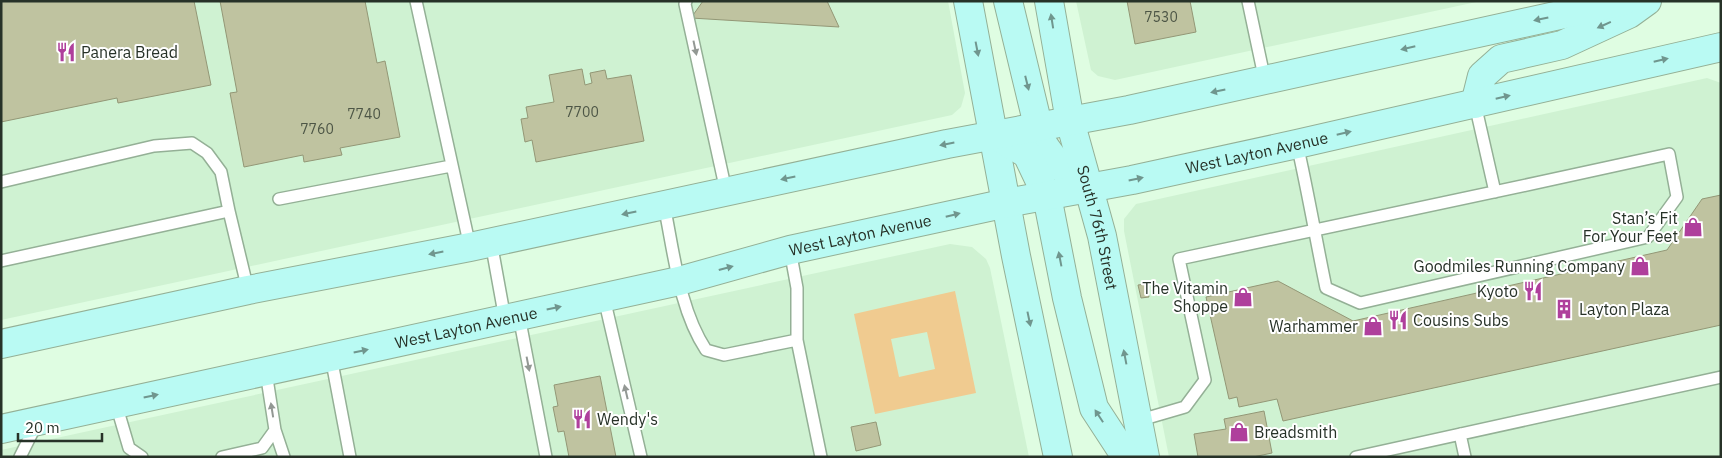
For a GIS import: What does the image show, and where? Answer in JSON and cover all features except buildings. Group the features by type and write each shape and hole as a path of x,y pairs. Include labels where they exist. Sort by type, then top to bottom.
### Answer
{"main road":[{"path":"968,1 1058,457"},
{"path":"1008,1 1042,142 1054,161 1068,175 1088,188"},
{"name":"South 76th Street","path":"1048,1 1070,120 1102,236 1145,457"},
{"path":"1,344 248,290 480,244 994,135 1265,81 1586,5 1623,1"},
{"path":"1475,104 1482,76 1501,59 1562,45 1629,14 1646,1"},
{"name":"West Layton Avenue","path":"1,429 679,281 790,250 1007,203 1297,144 1721,47"},
{"path":"994,135 1027,154 1047,196 1067,298 1094,408 1126,457"}],"lane":[{"path":"416,1 451,166 480,244 512,317 546,457"},
{"path":"686,1 685,4 726,191"},
{"path":"1248,1 1265,81"},
{"path":"1475,104 1495,192"},
{"path":"1,182 154,146 192,142 207,153 221,172 248,290"},
{"path":"1137,421 1185,407 1205,380 1179,259 1314,230 1495,192 1669,154 1677,197 1648,237 1360,304 1326,288 1314,230 1297,144"},
{"path":"278,199 451,166"},
{"path":"664,205 679,281 693,332 706,350 724,356 797,340"},
{"path":"1,262 229,211"},
{"path":"790,250 797,288 797,340 821,457"},
{"path":"604,298 641,457"},
{"path":"330,358 350,457"},
{"path":"266,372 275,430 284,457"},
{"path":"1356,457 1721,376"},
{"path":"116,404 129,448 142,457"},
{"path":"20,457 37,421"},
{"path":"222,457 262,448 275,430"},
{"path":"1460,434 1465,457"}],"shaded area":[{"path":"1,1 948,1 965,93 961,107 952,115 1,320"},
{"path":"1076,1 1481,1 1115,80 1098,76 1091,70"},
{"path":"1707,78 1721,83 1721,457 1169,457 1124,231 1124,219 1136,204"},
{"path":"950,244 972,247 986,259 990,268 1029,457 1,457 1,450"},
{"path":"955,291 976,393 875,414 854,314","holes":["927,332 935,369 899,377 891,339"]}],"place":[{"name":"Panera Bread","path":"66,52"},
{"name":"Stan’s Fit For Your Feet","path":"1693,227"},
{"name":"Goodmiles Running Company","path":"1640,266"},
{"name":"Kyoto","path":"1533,291"},
{"name":"The Vitamin Shoppe","path":"1243,297"},
{"name":"Layton Plaza","path":"1564,309"},
{"name":"Cousins Subs","path":"1398,320"},
{"name":"Warhammer","path":"1373,326"},
{"name":"Wendy's","path":"582,419"},
{"name":"Breadsmith","path":"1239,432"}]}
